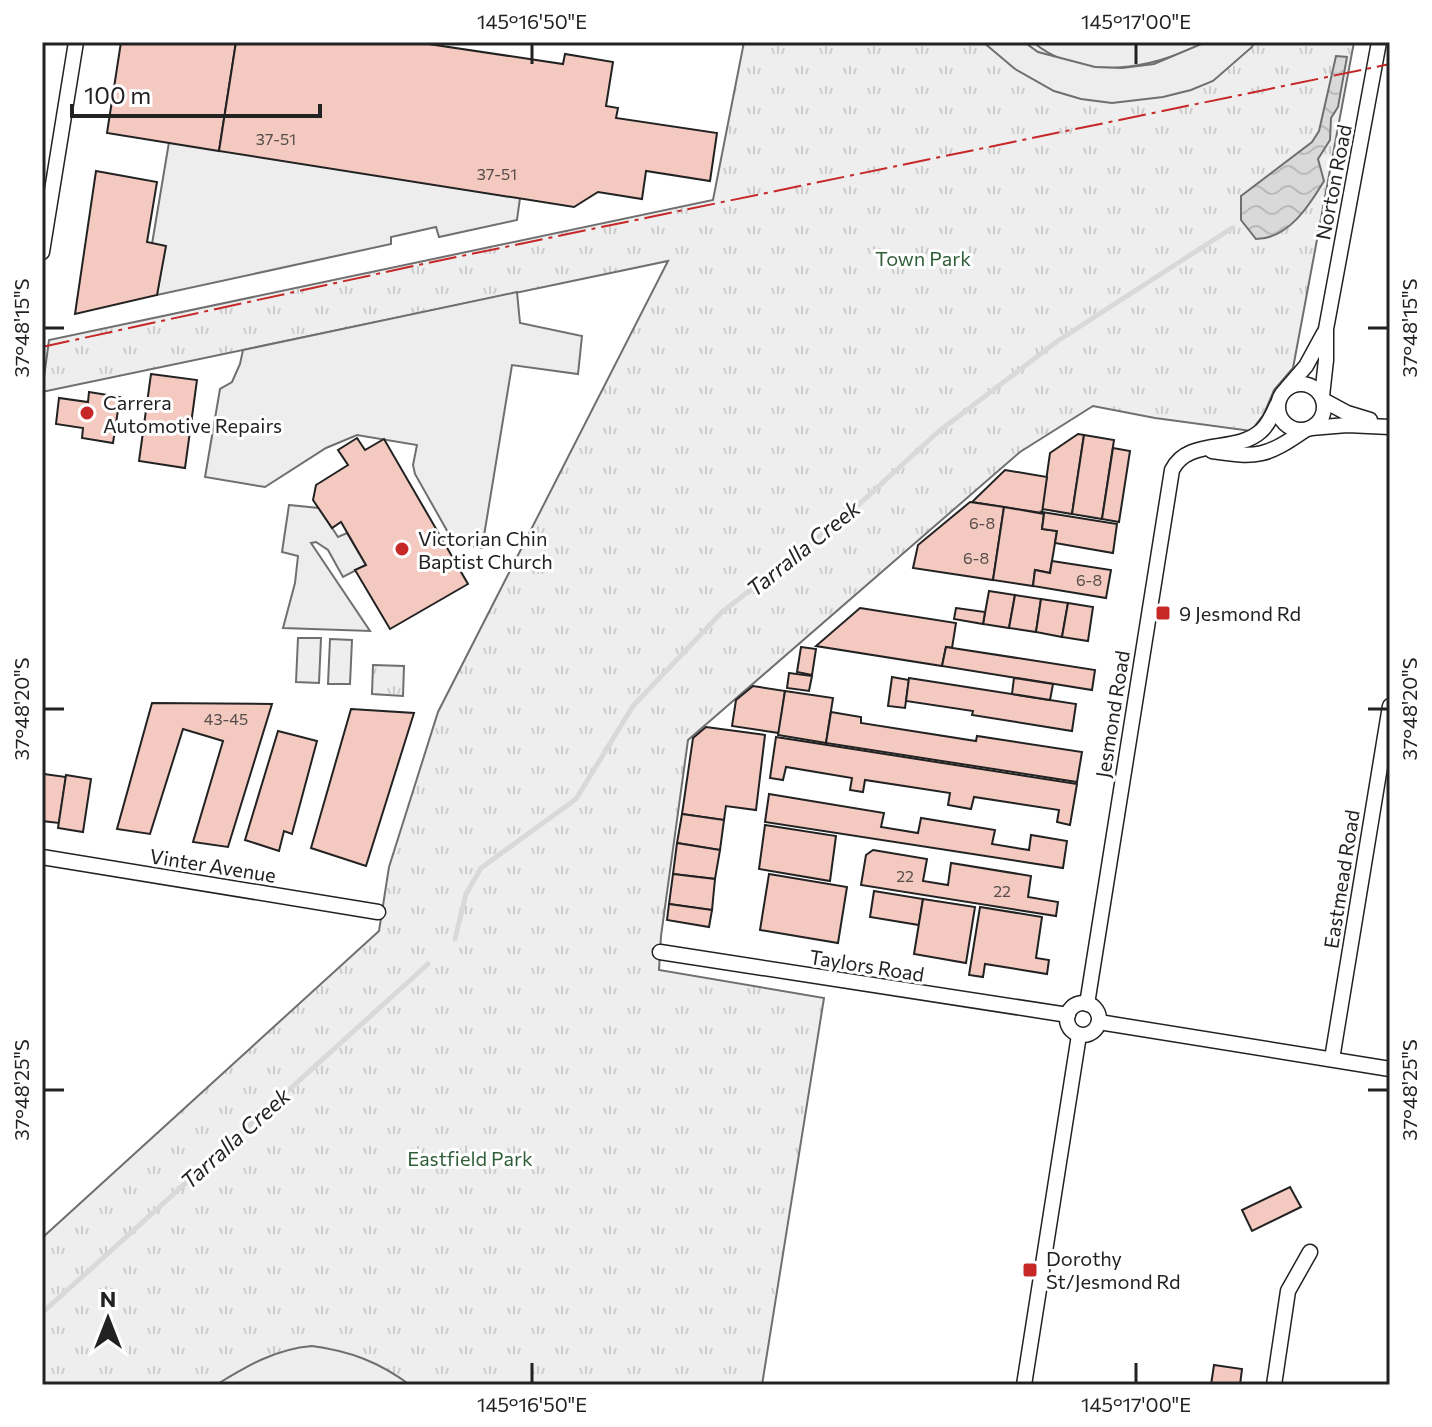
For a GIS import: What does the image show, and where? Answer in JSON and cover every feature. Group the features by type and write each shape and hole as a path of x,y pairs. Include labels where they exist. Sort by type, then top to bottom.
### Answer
{"street":[{"path":"42,252 76,42"},
{"name":"Norton Road","path":"1322,398 1326,329 1379,42"},
{"name":"Norton Road","path":"1286,388 1306,366 1326,329"},
{"path":"1310,385 1322,398 1347,413 1390,427 1347,425 1297,430 1285,424 1277,405 1286,388 1310,385"},
{"path":"1204,450 1250,456 1267,454 1321,419 1322,398"},
{"name":"Jesmond Road","path":"1087,1004 1169,485 1176,462 1189,452 1247,440 1261,431 1277,405"},
{"name":"Eastmead Road","path":"1332,1059 1390,706"},
{"name":"Vinter Avenue","path":"42,857 378,912"},
{"name":"Taylors Road","path":"660,952 1068,1015"},
{"path":"1087,1004 1095,1008 1099,1022 1092,1033 1079,1035 1068,1025 1068,1015 1073,1007 1087,1004"},
{"path":"1099,1022 1390,1069"},
{"path":"1024,1385 1079,1035"},
{"path":"1274,1385 1288,1291 1310,1252"}],"green space":[{"path":"744,42 1354,42 1293,368 1274,390 1264,414 1251,431 1093,406 1020,452 688,740 659,970 824,998 762,1385 42,1385 42,1238 379,931 389,867 438,712 668,261 42,392 49,340 713,200"},
{"path":"1033,42 1206,42 1164,59 1119,68 1074,63 1053,55"},
{"path":"298,638 321,638 319,683 296,682"},
{"path":"330,639 352,640 350,684 328,684"},
{"path":"373,665 404,666 403,696 372,694"},
{"path":"312,1346 364,1359 410,1385 216,1385 274,1355"}],"shaded area":[{"path":"983,42 1024,42 1038,52 1095,67 1122,68 1154,64 1206,42 1254,42 1213,81 1163,97 1112,103 1054,91 1015,69"},
{"path":"169,142 520,198 517,220 439,237 436,227 391,237 391,244 157,295 165,246 152,244"},
{"path":"517,292 520,323 582,336 578,374 512,365 482,548 454,543 415,474 413,465 417,445 357,435 326,448 265,487 205,477 220,389 232,382 243,350"},
{"path":"289,505 319,508 338,537 347,533 366,565 343,577 328,550 316,542 311,543 370,631 283,628 295,583 298,556 282,552"}],"water":[{"path":"1336,56 1347,57 1338,107 1331,118 1330,140 1318,159 1324,181 1288,227 1267,238 1256,239 1241,220 1241,196 1312,142 1319,131"}],"building":[{"path":"121,42 236,42 219,151 107,133"},
{"path":"236,42 415,42 563,64 565,54 613,62 606,106 618,108 616,118 717,133 710,181 646,171 642,199 598,192 574,207 219,151"},
{"path":"96,171 157,182 147,242 166,246 157,295 75,314"},
{"path":"151,374 197,380 185,468 139,461"},
{"name":"Carrera Automotive Repairs","path":"89,392 120,397 113,443 82,438 83,428 56,424 59,398 88,402"},
{"path":"1078,434 1084,435 1072,514 1042,509 1050,453"},
{"path":"1084,435 1114,440 1102,519 1072,514"},
{"name":"Victorian Chin Baptist Church","path":"357,438 365,450 384,439 468,584 390,629 355,570 366,565 341,522 332,528 313,500 316,485 348,465 338,450"},
{"path":"1113,448 1130,451 1119,522 1102,519"},
{"path":"1005,470 1047,477 1042,513 972,502"},
{"path":"970,502 1004,507 993,580 913,568 918,545"},
{"path":"1004,507 1044,514 1042,529 1057,531 1050,573 1035,570 1033,586 993,580"},
{"path":"1042,512 1117,524 1113,553 1055,543 1057,531 1042,529"},
{"path":"1052,561 1111,570 1106,598 1033,586 1035,570 1050,573"},
{"path":"989,591 1015,595 1009,628 983,624"},
{"path":"1015,595 1041,599 1036,632 1009,628"},
{"path":"1041,599 1068,603 1062,637 1036,632"},
{"path":"1068,603 1093,607 1088,641 1062,637"},
{"path":"860,608 956,623 952,648 946,647 942,666 816,646"},
{"path":"956,608 985,612 983,624 954,619"},
{"path":"801,647 816,649 812,675 797,672"},
{"path":"946,647 1095,670 1092,690 942,666"},
{"path":"789,673 812,676 809,691 787,688"},
{"path":"892,677 909,680 905,708 888,706"},
{"path":"909,678 1076,704 1072,731 906,701"},
{"path":"1014,678 1053,684 1050,700 1012,694"},
{"path":"753,686 785,691 779,733 732,726 736,700"},
{"path":"785,691 833,698 826,743 778,735"},
{"path":"152,703 272,704 228,847 193,842 223,741 183,729 150,834 117,829"},
{"path":"351,709 414,713 366,866 311,848"},
{"path":"831,712 861,717 861,723 976,741 977,736 1082,752 1077,782 826,743"},
{"path":"706,727 765,735 756,810 726,806 724,820 682,814 693,738"},
{"path":"278,731 317,741 292,834 284,831 279,851 245,840"},
{"path":"776,737 1077,784 1070,825 1057,822 1059,810 974,797 971,809 948,805 950,793 865,780 863,792 850,790 852,778 786,767 783,780 770,778"},
{"path":"44,774 66,777 59,823 42,821"},
{"path":"66,775 91,779 83,832 58,828"},
{"path":"769,794 884,813 881,827 918,833 921,818 995,830 992,844 1029,850 1031,835 1067,841 1063,868 765,822"},
{"path":"682,814 724,820 720,850 677,843"},
{"path":"765,825 836,836 830,881 759,869"},
{"path":"677,843 720,850 715,879 673,874"},
{"path":"873,850 927,859 923,881 948,885 951,863 1031,876 1028,897 1058,902 1056,916 861,885 866,855"},
{"path":"673,874 715,879 712,910 669,904"},
{"path":"769,874 847,887 838,943 760,930"},
{"path":"874,891 923,899 919,925 870,917"},
{"path":"923,899 975,907 966,963 914,954"},
{"path":"669,904 712,910 709,927 667,920"},
{"path":"980,907 1042,917 1036,958 1049,960 1047,974 985,964 983,977 969,975"},
{"path":"1290,1187 1301,1207 1252,1231 1242,1210"},
{"path":"1214,1365 1242,1369 1240,1385 1211,1385"}],"waterway":[{"name":"Tarralla Creek","path":"455,939 466,894 481,868 576,799 633,706 722,612 845,517 938,432 1059,340 1232,228"},
{"name":"Tarralla Creek","path":"42,1313 428,964"}],"power":[{"path":"42,347 418,265 1390,64"}],"place":[{"name":"Carrera Automotive Repairs","path":"87,413"},
{"name":"Victorian Chin Baptist Church","path":"402,549"},
{"name":"9 Jesmond Rd","path":"1163,613"},
{"name":"Dorothy St/Jesmond Rd","path":"1030,1270"}],"park label":[{"name":"Town Park","path":"923,258"},
{"name":"Eastfield Park","path":"470,1158"}]}
